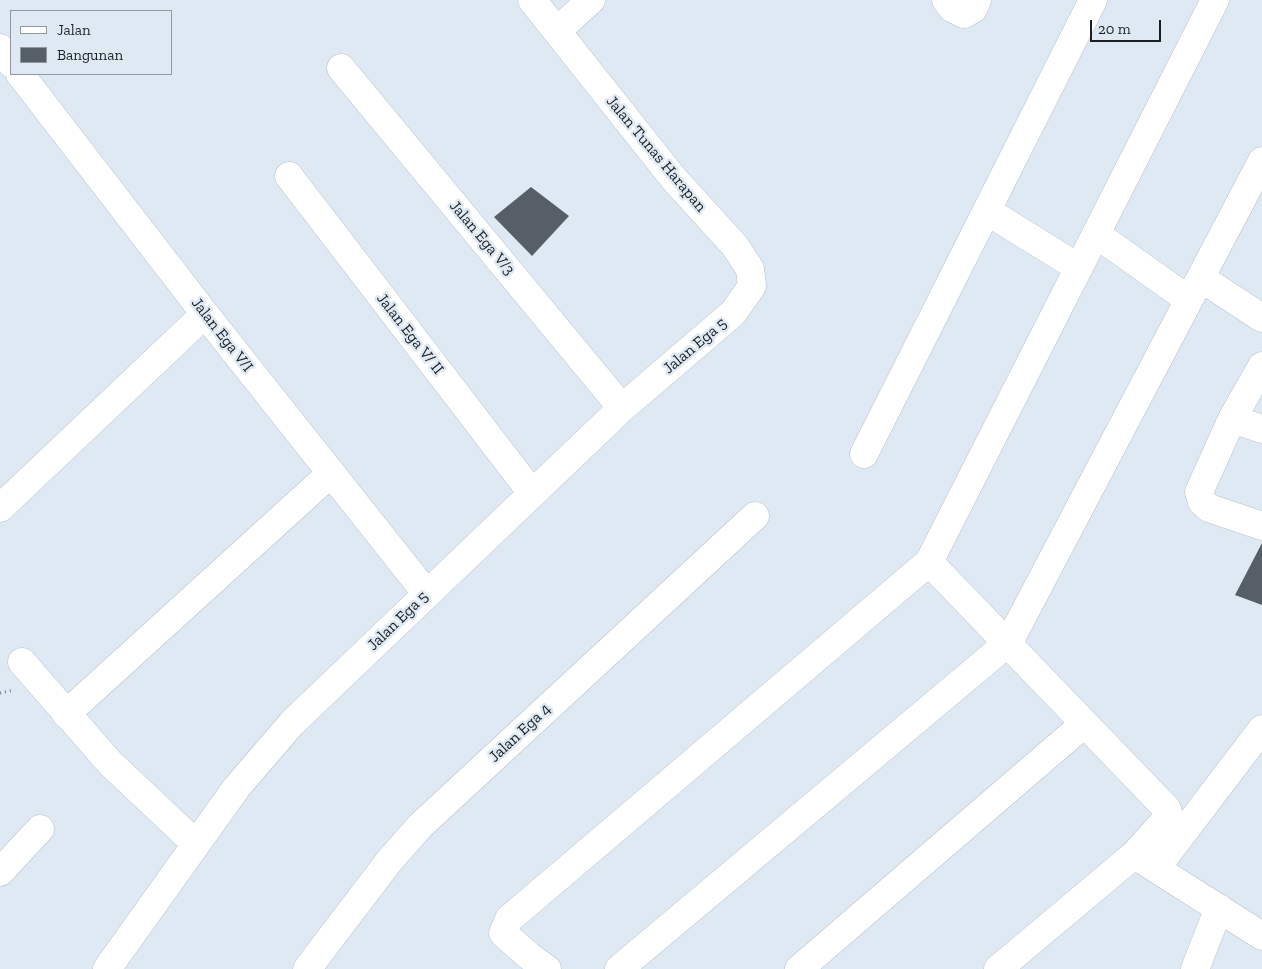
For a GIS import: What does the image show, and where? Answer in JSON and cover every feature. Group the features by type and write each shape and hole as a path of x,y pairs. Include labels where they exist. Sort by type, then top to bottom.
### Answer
{"street":[{"name":"Jalan Tunas Harapan","path":"532,0 674,179 734,246 750,269 752,286 733,313"},
{"path":"557,31 591,0"},
{"path":"946,0 952,8 964,14 973,9 978,0"},
{"path":"864,454 1093,0"},
{"path":"532,965 504,934 504,927 509,919 929,562 1215,0"},
{"path":"0,48 10,62"},
{"name":"Jalan Ega V/3","path":"341,68 622,408"},
{"name":"Jalan Ega V/I","path":"21,75 330,474 427,594"},
{"path":"619,969 1008,642 1262,161"},
{"name":"Jalan Ega V/ II","path":"289,176 532,493"},
{"path":"987,210 1079,268"},
{"path":"1096,234 1195,289 1262,318"},
{"name":"Jalan Ega 5","path":"107,969 237,787 292,723 622,408 733,313"},
{"path":"0,508 206,314"},
{"path":"1262,366 1232,419 1198,492 1202,502 1209,508 1262,526"},
{"path":"1232,419 1262,429"},
{"path":"66,714 330,474"},
{"name":"Jalan Ega 4","path":"307,969 390,860 420,826 755,516"},
{"path":"929,562 1167,809 1169,816 1145,861"},
{"path":"22,662 110,763 196,844"},
{"path":"799,969 1084,724"},
{"path":"998,969 1145,861 1262,729"},
{"path":"0,872 40,829"},
{"path":"1145,861 1262,936"},
{"path":"1195,969 1219,908"}],"building":[{"path":"531,187 569,216 532,256 494,217"},
{"path":"1262,543 1262,605 1235,595"}]}
